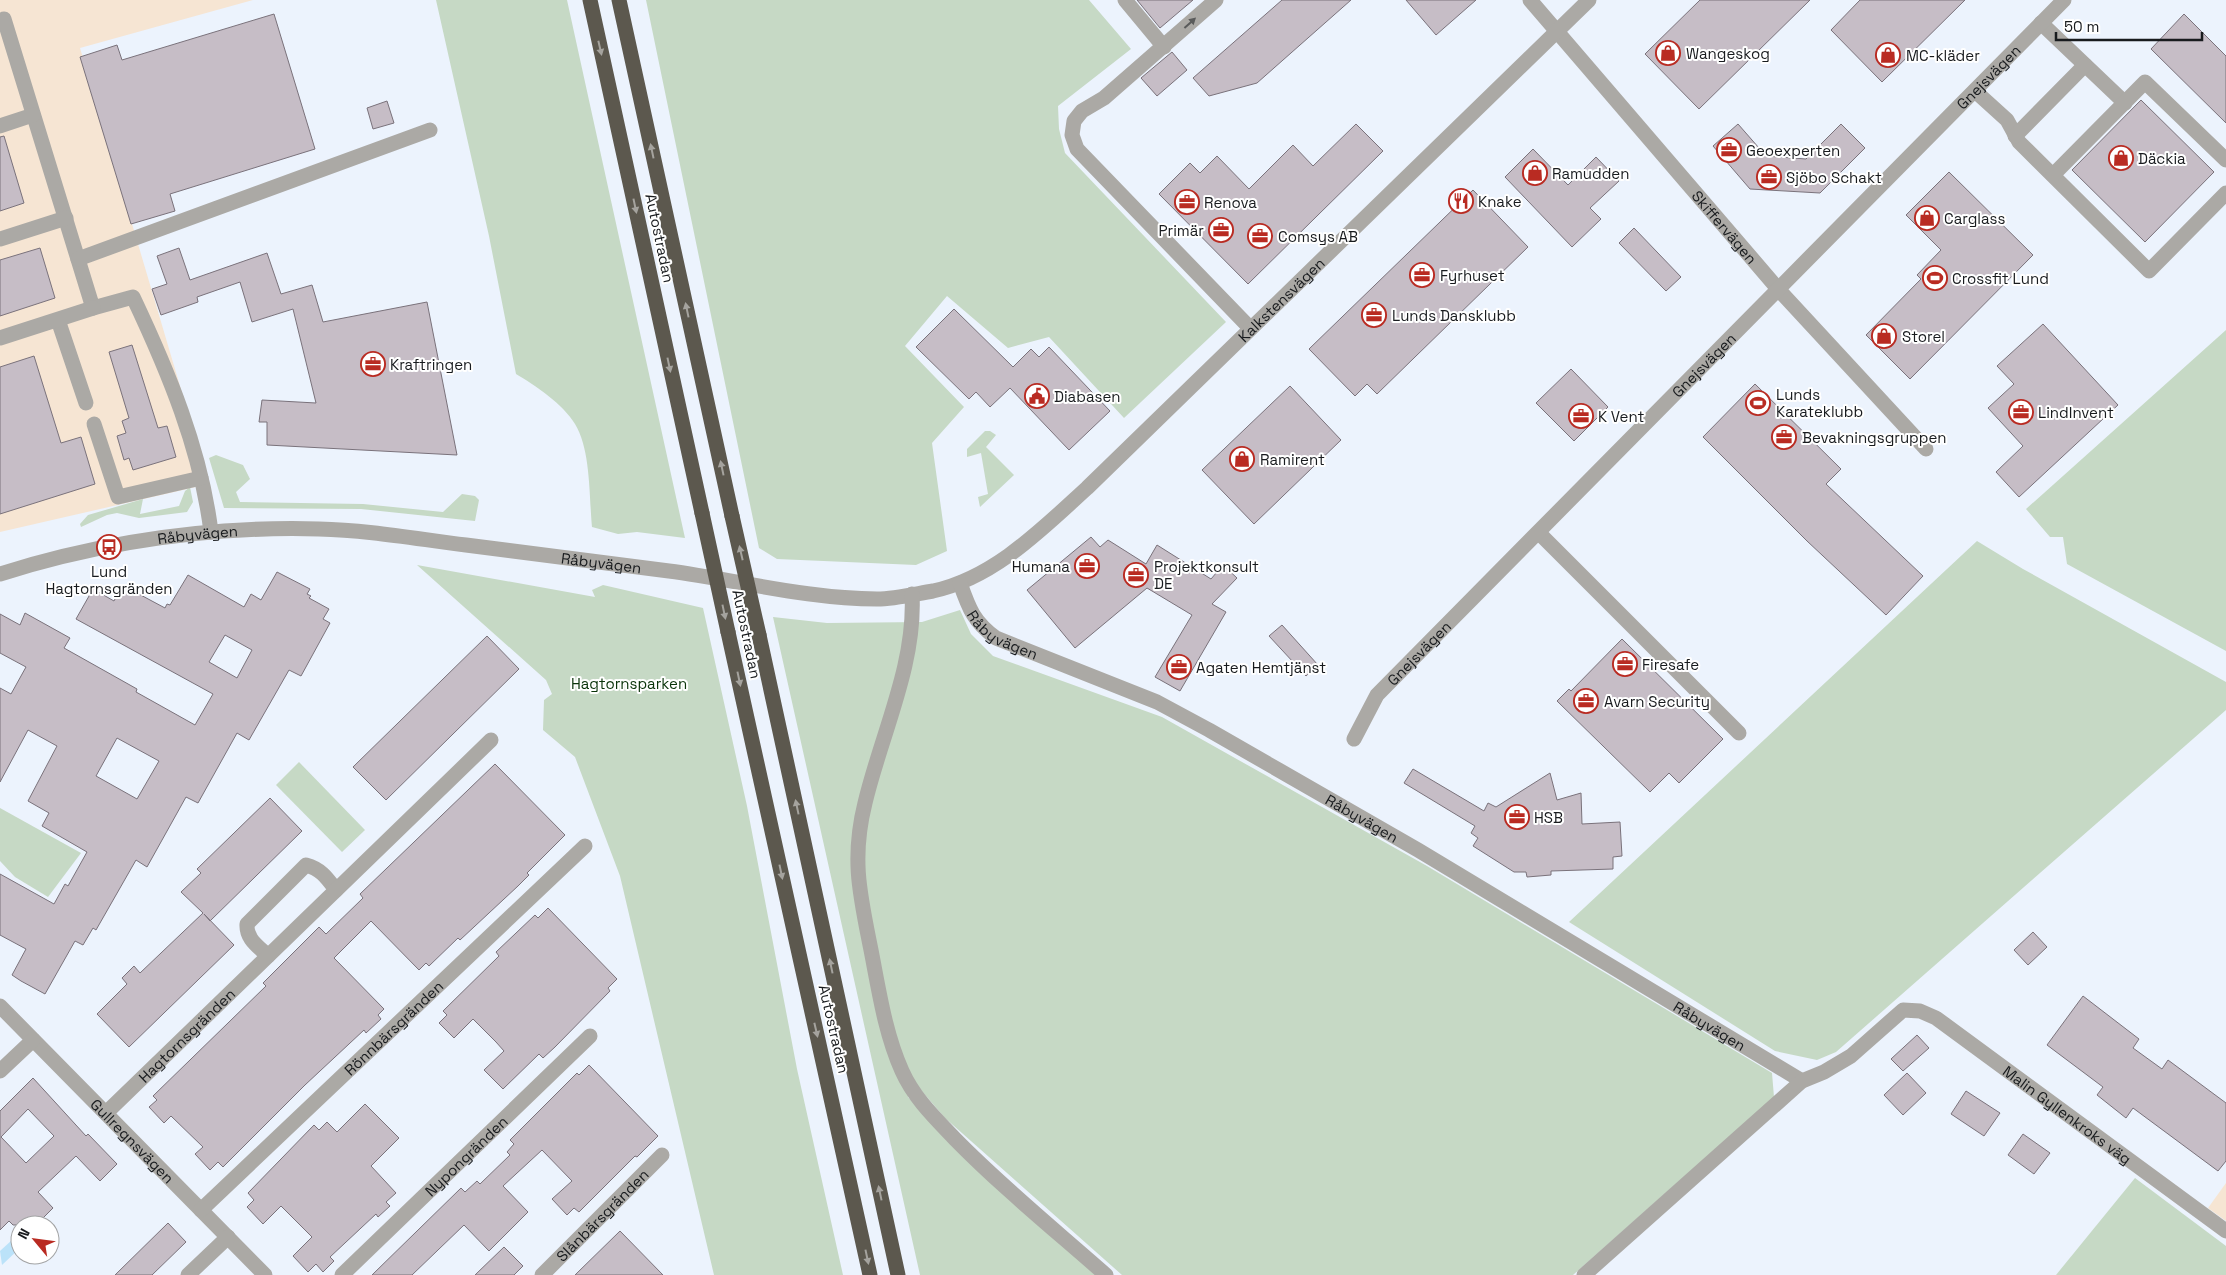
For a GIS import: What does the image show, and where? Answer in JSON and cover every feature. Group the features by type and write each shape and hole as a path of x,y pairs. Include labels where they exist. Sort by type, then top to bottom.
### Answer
{"highway":[{"name":"Autostradan","path":"590,0 870,1275"},
{"name":"Autostradan","path":"619,0 898,1275"}],"street":[{"path":"1125,0 1164,47"},
{"path":"1216,0 1104,98 1082,110 1074,121 1072,135 1077,149 1250,328"},
{"name":"Skiffervägen","path":"1530,0 1779,290 1926,449"},
{"name":"Kalkstensvägen","path":"960,583 994,564 1040,530 1087,488 1589,0"},
{"name":"Gnejsvägen","path":"1354,739 1377,695 2064,0"},
{"path":"4,19 4,38 33,115 93,308"},
{"path":"2041,23 2124,103"},
{"path":"2015,136 2085,65"},
{"path":"2053,175 2145,82 2226,160"},
{"path":"1976,91 2007,120 2019,142 2149,271 2226,193"},
{"path":"0,126 33,115"},
{"path":"78,259 430,130"},
{"path":"0,239 66,218"},
{"path":"0,338 133,297 155,344 196,453 211,532"},
{"path":"58,320 86,403"},
{"path":"94,424 118,496 201,478"},
{"name":"Råbyvägen","path":"0,574 40,562 109,547 211,532 296,528 368,532 666,570 842,597 879,599 960,583 973,616 981,627 996,638 1157,702 1200,725 1418,850 1802,1081"},
{"path":"1539,533 1739,733"},
{"path":"912,594 913,618 903,670 864,804 856,856 858,887 887,1031 902,1072 923,1106 978,1162 1106,1275"},
{"name":"Hagtornsgränden","path":"106,1112 491,740"},
{"name":"Rönnbärsgränden","path":"201,1210 585,846"},
{"path":"268,956 250,938 247,932 247,924 306,865 316,868 323,873 336,890"},
{"name":"Gullregnsvägen","path":"0,1006 265,1275"},
{"name":"Malin Gyllenkroks väg","path":"1802,1081 1824,1072 1851,1056 1903,1010 1920,1012 1936,1018 2226,1231"},
{"name":"Nypongränden","path":"342,1275 590,1036"},
{"path":"0,1072 33,1040"},
{"path":"1584,1275 1802,1081"},
{"name":"Slånbärsgränden","path":"542,1275 662,1155"},
{"path":"188,1275 228,1238"}],"shaded area":[{"path":"0,0 253,0 80,48 209,484 0,532"},
{"path":"2226,1183 2226,1221 2208,1208"}],"green space":[{"path":"436,0 567,0 685,538 637,532 618,534 592,527 587,460 575,424 556,402 516,374 489,236"},
{"path":"646,0 1089,0 1131,49 1058,106 1059,129 1065,153 1226,322 1124,418 1049,337 1008,348 947,296 905,346 964,407 932,443 947,551 916,565 777,559 759,548"},
{"path":"2226,330 2226,651 2067,564 2063,537 2050,537 2026,509"},
{"path":"985,431 990,431 996,435 986,447 1014,475 980,507 978,497 988,494 981,453 967,457 967,449"},
{"path":"216,455 243,465 250,479 236,492 240,502 363,504 443,512 462,494 475,496 479,500 475,521 361,509 224,508 209,458"},
{"path":"190,487 193,502 187,512 139,518 117,513 107,515 81,527 80,524 88,515 143,499 140,514 179,506 185,491"},
{"path":"1977,541 2023,569 2226,682 2226,710 1836,1052 1817,1060 1775,1051 1569,922"},
{"name":"Hagtornsparken","path":"417,565 595,597 592,590 603,585 703,608 747,806 797,1069 843,1275 714,1275 620,876 575,757 543,730 544,700 552,694 546,680"},
{"path":"960,610 971,634 993,656 1162,717 1427,866 1772,1073 1774,1097 1573,1275 1122,1275 945,1118 908,1075 908,1097 948,1140 1099,1275 920,1275 773,617 827,623 922,622"},
{"path":"299,762 365,830 342,852 276,785"},
{"path":"0,808 81,853 48,897 15,877 0,861"},
{"path":"2135,1178 2226,1246 2226,1275 2056,1275"}],"water":[{"path":"10,1242 10,1257 2,1265 0,1251"}],"building":[{"path":"1137,0 1193,0 1160,28"},
{"path":"1282,0 1351,0 1257,83 1209,96 1193,78"},
{"path":"1406,0 1476,0 1436,35"},
{"path":"1700,0 1810,0 1699,109 1645,54"},
{"path":"1860,0 1965,0 1882,82 1831,30"},
{"path":"274,14 315,149 170,194 175,211 131,224 80,57 117,45 122,60"},
{"path":"2184,14 2226,56 2226,123 2151,49"},
{"path":"1172,52 1187,70 1157,96 1141,78"},
{"path":"2141,100 2214,172 2145,242 2072,170"},
{"path":"387,101 394,123 373,129 367,108"},
{"path":"1356,124 1383,151 1248,284 1159,194 1190,163 1200,173 1217,156 1249,189 1293,145 1313,166"},
{"path":"1738,124 1766,156 1806,159 1841,124 1865,148 1820,193 1750,189 1713,146"},
{"path":"4,136 24,203 0,211 0,137"},
{"path":"1533,149 1568,185 1596,157 1619,181 1590,208 1601,219 1572,247 1505,177"},
{"path":"1949,172 2033,255 1910,379 1866,335 1921,279 1917,275 1941,250 1906,215"},
{"path":"1473,190 1528,247 1377,394 1367,384 1355,396 1309,349"},
{"path":"1634,228 1681,277 1666,291 1619,243"},
{"path":"40,248 55,298 0,316 0,260"},
{"name":"Kraftringen","path":"179,248 190,280 267,253 281,294 312,285 323,322 427,302 457,455 267,445 267,422 259,422 262,400 316,403 293,309 252,322 240,282 197,297 198,302 161,315 152,289 167,284 157,256"},
{"path":"954,309 1013,367 1031,349 1039,357 1049,347 1110,411 1069,450 1010,388 990,407 976,392 969,399 916,347"},
{"path":"2043,324 2118,405 2019,497 1996,472 2023,446 1988,408 2014,384 1997,366"},
{"path":"132,345 158,428 167,426 176,457 133,470 129,458 124,460 117,436 126,433 122,421 129,418 109,352"},
{"path":"34,356 61,443 81,437 95,484 0,514 0,367"},
{"path":"1571,369 1608,407 1574,441 1536,403"},
{"path":"1755,384 1841,469 1826,484 1923,576 1886,615 1807,541 1703,437"},
{"path":"1290,386 1341,440 1254,524 1202,470"},
{"path":"1091,537 1100,547 1108,540 1146,564 1157,545 1211,579 1223,565 1237,578 1212,604 1226,612 1180,691 1155,677 1192,615 1147,588 1075,648 1027,590"},
{"path":"277,572 310,589 307,594 311,596 309,598 329,609 323,619 330,623 301,676 289,670 249,740 237,733 198,803 186,797 147,867 136,860 96,930 93,928 83,945 75,941 45,994 21,981 12,975 26,949 0,935 0,874 54,904 65,884 68,886 87,852 42,826 49,813 28,801 57,746 28,730 0,782 0,688 11,694 26,667 0,653 0,614 20,625 25,613 70,638 64,648 137,689 136,692 195,725 213,694 76,619 93,589 114,601 122,585 165,608 167,604 170,605 188,575 244,607 251,594 261,600","holes":["225,635 252,650 237,678 209,662","117,738 159,761 137,799 96,776"]},
{"path":"1282,625 1318,665 1306,676 1269,636"},
{"path":"487,636 519,669 386,800 353,767"},
{"path":"1622,639 1723,739 1679,783 1669,773 1650,792 1557,701 1569,689 1571,691"},
{"path":"495,764 565,835 527,873 529,875 518,886 429,966 426,963 419,970 371,921 334,958 384,1009 378,1015 381,1019 366,1033 364,1030 305,1085 223,1167 218,1162 210,1170 195,1154 203,1147 171,1116 164,1123 149,1107 157,1100 153,1096 266,986 263,983 319,927 326,934 363,898 360,894"},
{"path":"1413,769 1484,811 1488,803 1496,807 1550,773 1557,800 1581,793 1582,824 1620,822 1622,856 1613,857 1613,869 1551,871 1551,875 1527,877 1526,872 1514,872 1473,846 1478,838 1471,833 1475,826 1404,783"},
{"path":"270,798 302,831 210,921 234,945 129,1047 97,1014 127,984 122,978 134,966 140,973 203,913 181,892 201,873 197,869"},
{"path":"548,908 617,979 608,988 610,991 555,1047 543,1058 539,1054 503,1089 484,1070 504,1051 496,1042 473,1019 454,1038 439,1023 447,1015 443,1011 499,956 496,952 535,915 538,918"},
{"path":"2033,932 2047,947 2028,965 2014,950"},
{"path":"2083,996 2139,1039 2133,1048 2162,1069 2168,1060 2226,1103 2226,1161 2218,1171 2133,1108 2126,1118 2097,1095 2103,1087 2047,1045"},
{"path":"1917,1035 1929,1048 1903,1071 1891,1059"},
{"path":"589,1065 658,1136 637,1157 635,1156 579,1212 574,1208 567,1215 552,1199 572,1181 542,1150 503,1186 528,1212 489,1251 464,1225 412,1275 372,1275 461,1188 465,1192 477,1181 480,1184 510,1155 507,1152 514,1144 510,1140 577,1073 579,1075"},
{"path":"1907,1073 1926,1093 1903,1115 1884,1095"},
{"path":"33,1078 86,1136 88,1134 117,1164 100,1181 76,1156 38,1192 53,1208 46,1215 10,1215 10,1222 0,1230 0,1111","holes":["28,1109 54,1136 26,1163 1,1137"]},
{"path":"1966,1091 2000,1113 1984,1136 1951,1114"},
{"path":"365,1104 399,1138 371,1166 396,1193 386,1202 390,1206 378,1217 376,1214 330,1257 334,1261 323,1272 316,1264 308,1272 293,1256 312,1237 281,1206 263,1224 247,1207 254,1200 248,1193 314,1125 319,1130 327,1122 337,1132"},
{"path":"2023,1134 2050,1153 2034,1174 2008,1155"},
{"path":"168,1223 186,1242 152,1275 115,1275"},
{"path":"620,1231 663,1275 575,1275"},
{"path":"504,1247 523,1266 514,1275 475,1275"}],"place":[{"name":"Wangeskog","path":"1668,53"},
{"name":"MC-kläder","path":"1888,55"},
{"name":"Geoexperten","path":"1729,150"},
{"name":"Däckia","path":"2121,158"},
{"name":"Ramudden","path":"1535,173"},
{"name":"Sjöbo Schakt","path":"1769,177"},
{"name":"Knake","path":"1461,201"},
{"name":"Renova","path":"1187,202"},
{"name":"Carglass","path":"1927,218"},
{"name":"Primär","path":"1221,230"},
{"name":"Comsys AB","path":"1260,236"},
{"name":"Fyrhuset","path":"1422,275"},
{"name":"Crossfit Lund","path":"1935,278"},
{"name":"Lunds Dansklubb","path":"1374,315"},
{"name":"Storel","path":"1884,336"},
{"name":"Kraftringen","path":"373,364"},
{"name":"Diabasen","path":"1037,396"},
{"name":"Lunds Karateklubb","path":"1758,403"},
{"name":"LindInvent","path":"2021,412"},
{"name":"K Vent","path":"1581,416"},
{"name":"Bevakningsgruppen","path":"1784,437"},
{"name":"Ramirent","path":"1242,459"},
{"name":"Lund Hagtornsgränden","path":"109,547"},
{"name":"Humana","path":"1087,566"},
{"name":"Projektkonsult DE","path":"1136,575"},
{"name":"Firesafe","path":"1625,664"},
{"name":"Agaten Hemtjänst","path":"1179,667"},
{"name":"Avarn Security","path":"1586,701"},
{"name":"HSB","path":"1517,817"}]}
